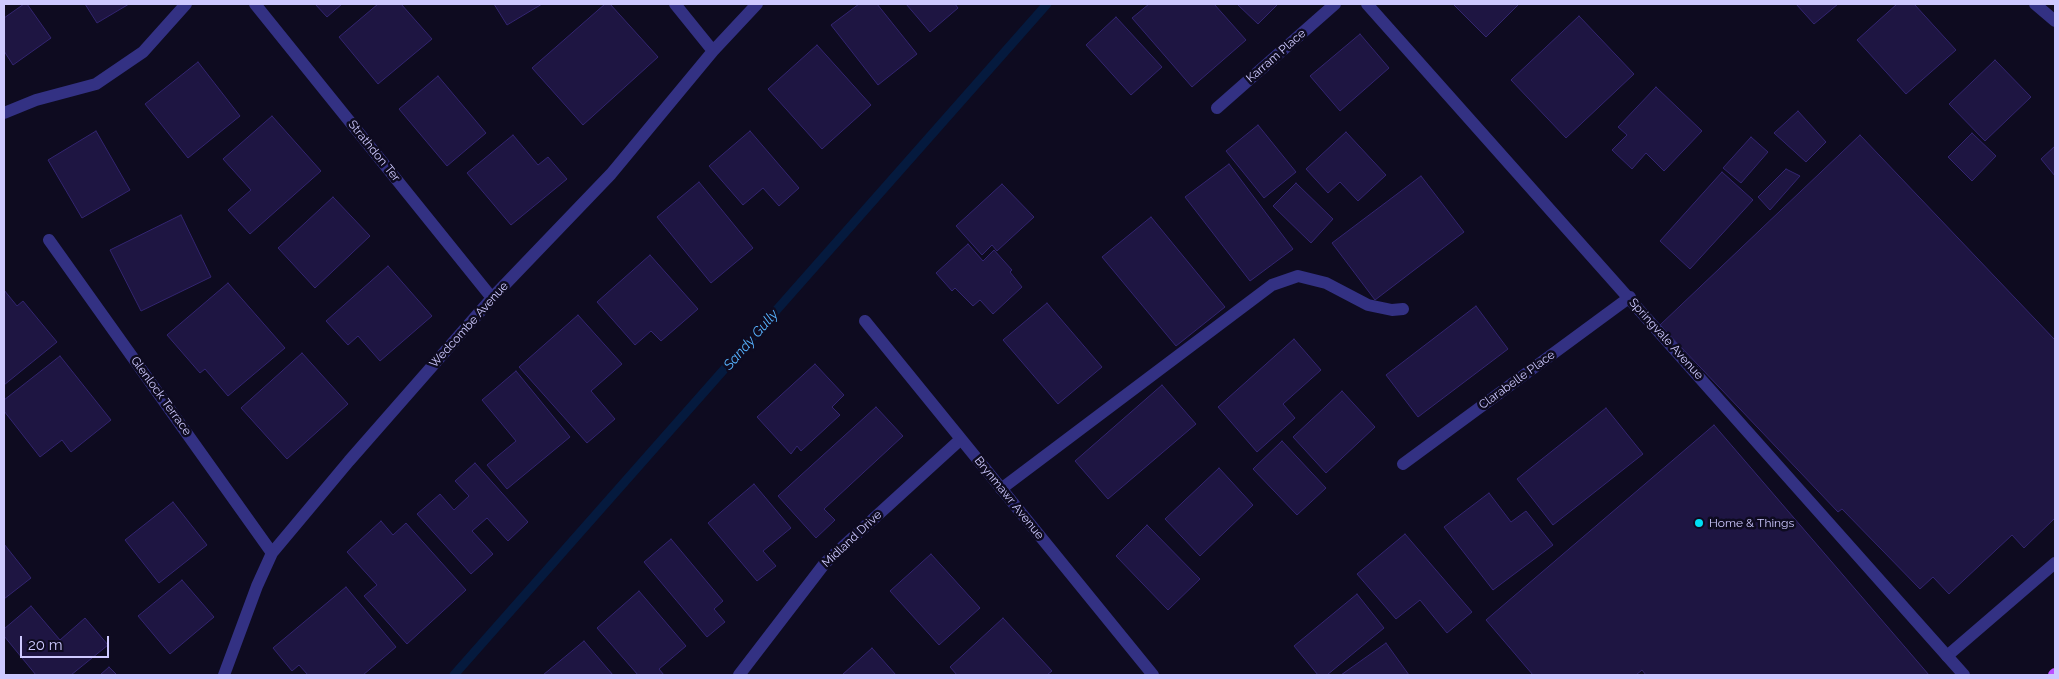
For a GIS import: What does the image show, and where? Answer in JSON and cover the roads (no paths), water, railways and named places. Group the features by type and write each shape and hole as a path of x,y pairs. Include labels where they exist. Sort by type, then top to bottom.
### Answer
{"street":[{"path":"4,113 36,100 96,84 143,52 186,4"},
{"name":"Strathdon Ter","path":"255,4 492,298"},
{"path":"675,4 713,51"},
{"name":"Wedcombe Avenue","path":"224,675 257,586 272,552 492,298 611,174 713,51 757,4"},
{"name":"Karram Place","path":"1217,108 1336,4"},
{"name":"Springvale Avenue","path":"1367,4 1630,297 1964,675"},
{"path":"2035,4 2055,21"},
{"name":"Glenlock Terrace","path":"49,240 272,552"},
{"path":"1001,489 1272,285 1298,276 1326,283 1368,305 1392,310 1403,309"},
{"name":"Clarabelle Place","path":"1403,464 1630,297"},
{"name":"Brynmawr Avenue","path":"865,322 1153,675"},
{"name":"Midland Drive","path":"739,675 825,564 961,439"},
{"path":"1947,656 2055,563"}],"waterway":[{"name":"Sandy Gully","path":"454,675 1047,4"}],"place":[{"name":"Home & Things","path":"1699,523"}]}
